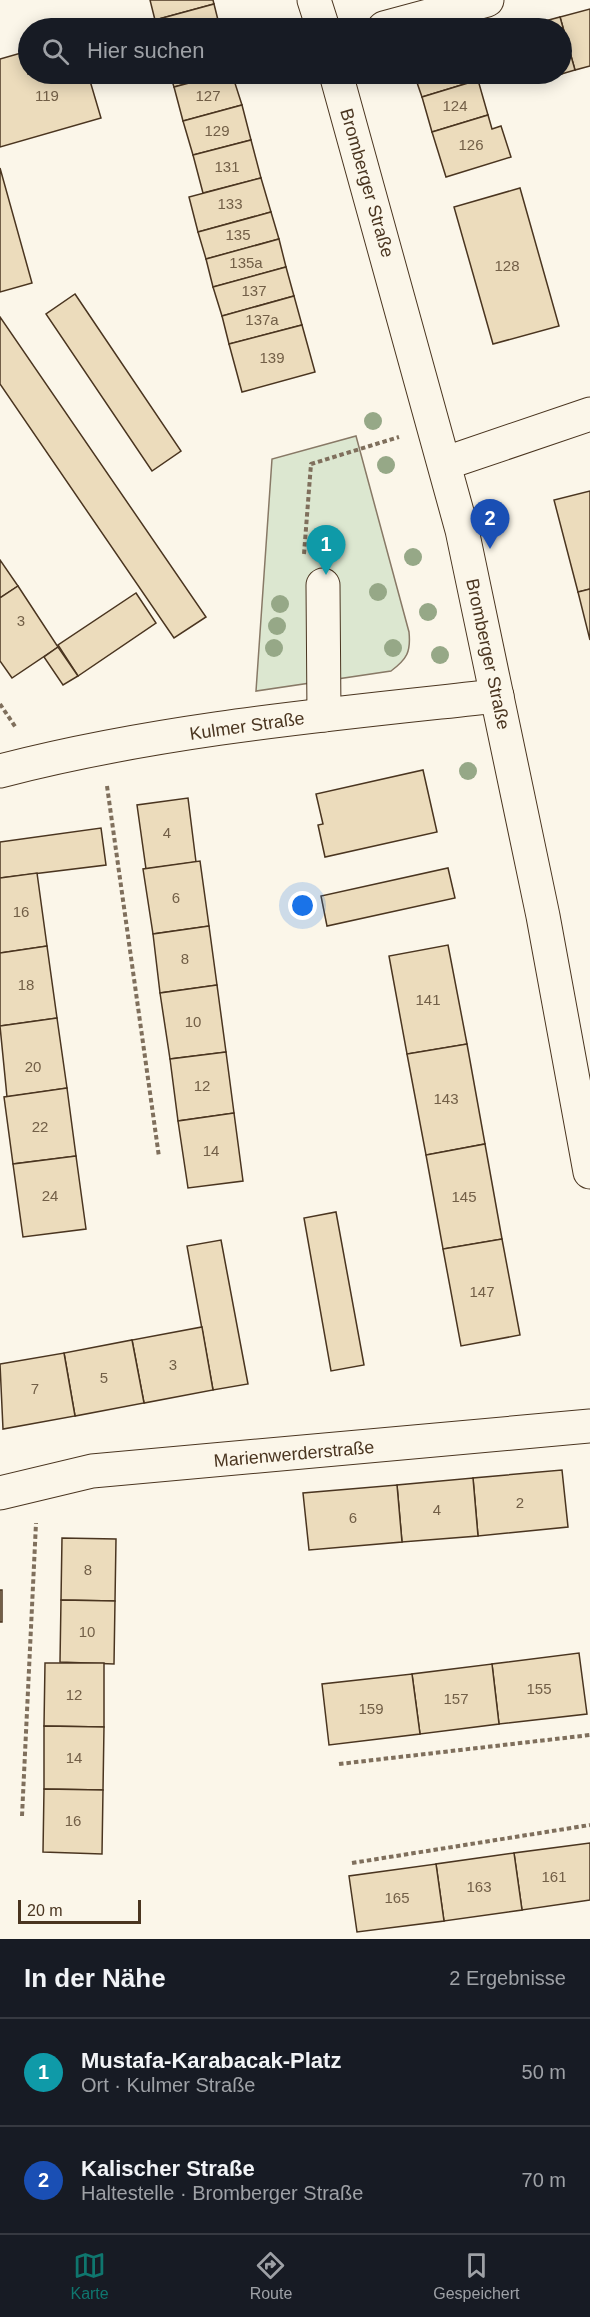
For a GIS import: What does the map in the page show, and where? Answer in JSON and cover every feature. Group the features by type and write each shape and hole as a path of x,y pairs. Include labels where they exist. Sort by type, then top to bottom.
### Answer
{"street":[{"path":"315,0 320,18"},
{"path":"421,18 487,0"},
{"name":"Bromberger Straße","path":"339,84 446,463 543,916 590,1172"},
{"path":"446,463 590,414"},
{"path":"323,585 324,715"},
{"name":"Kulmer Straße","path":"0,771 99,750 241,726 497,696"},
{"name":"Marienwerderstraße","path":"0,1493 92,1471 590,1426"}],"path":[{"path":"304,558 311,465 435,426"},
{"path":"99,750 109,792 159,1157"},
{"path":"22,1816 38,1484"},
{"path":"339,1764 590,1735"},
{"path":"352,1863 590,1825"}],"green space":[{"path":"356,436 409,632 407,654 391,671 256,691 272,459"}],"building":[{"path":"150,0 213,0 214,4 162,18 154,18"},
{"path":"214,4 218,18 162,18"},
{"path":"590,9 590,66 575,70 572,59 572,18 560,17"},
{"path":"18,54 18,84 91,84 101,118 0,147 0,59"},
{"path":"185,84 235,84 242,105 183,121 174,87"},
{"path":"417,84 465,84 422,97"},
{"path":"465,84 479,84 488,115 432,132 422,97"},
{"path":"242,105 251,140 193,155 183,121"},
{"path":"488,115 492,129 501,126 511,157 446,177 432,132"},
{"path":"251,140 261,178 203,193 193,155"},
{"path":"0,168 32,283 0,292"},
{"path":"261,178 271,212 198,232 189,197"},
{"path":"520,188 559,326 493,344 454,207"},
{"path":"271,212 279,239 206,259 198,232"},
{"path":"279,239 286,267 213,287 206,259"},
{"path":"286,267 294,296 222,316 213,287"},
{"path":"75,294 181,451 152,471 46,314"},
{"path":"294,296 302,325 229,344 222,316"},
{"path":"0,317 206,617 174,638 0,384"},
{"path":"302,325 315,372 242,392 229,344"},
{"path":"590,491 590,589 578,592 554,500"},
{"path":"0,560 18,586 0,598"},
{"path":"18,586 58,647 12,678 0,661 0,598"},
{"path":"590,589 590,640 578,592"},
{"path":"136,593 156,623 78,676 58,645"},
{"path":"58,647 78,676 63,685 44,657"},
{"path":"423,770 437,832 325,857 318,825 323,824 316,794"},
{"path":"188,798 196,862 146,869 137,805"},
{"path":"101,828 106,865 0,878 0,842"},
{"path":"200,861 209,926 153,934 143,869"},
{"path":"448,868 455,898 327,926 321,896"},
{"path":"37,873 47,946 0,953 0,878"},
{"path":"209,926 217,985 160,993 153,934"},
{"path":"448,945 467,1044 407,1054 389,956"},
{"path":"47,946 57,1018 0,1026 0,953"},
{"path":"217,985 226,1052 170,1059 160,993"},
{"path":"57,1018 67,1088 7,1097 0,1026"},
{"path":"467,1044 485,1144 426,1155 407,1054"},
{"path":"226,1052 234,1113 178,1121 170,1059"},
{"path":"67,1088 76,1156 13,1164 4,1097"},
{"path":"234,1113 243,1181 188,1188 178,1121"},
{"path":"485,1144 502,1239 443,1249 426,1155"},
{"path":"76,1156 86,1229 23,1237 13,1164"},
{"path":"336,1212 364,1365 331,1371 304,1218"},
{"path":"502,1239 520,1335 461,1346 443,1249"},
{"path":"221,1240 248,1384 213,1390 187,1246"},
{"path":"202,1327 213,1390 144,1403 132,1340"},
{"path":"132,1340 144,1403 75,1416 64,1353"},
{"path":"64,1353 75,1416 3,1429 0,1364"},
{"path":"562,1470 568,1527 478,1536 473,1478"},
{"path":"473,1478 478,1536 402,1542 397,1485"},
{"path":"397,1485 402,1542 309,1550 303,1493"},
{"path":"62,1538 116,1539 115,1601 61,1600"},
{"path":"0,1590 2,1590 2,1622 0,1622"},
{"path":"61,1600 115,1601 114,1664 60,1662"},
{"path":"579,1653 587,1714 499,1724 492,1664"},
{"path":"45,1663 104,1663 104,1727 44,1726"},
{"path":"492,1664 499,1724 420,1734 412,1674"},
{"path":"412,1674 420,1734 329,1745 322,1684"},
{"path":"44,1726 104,1727 103,1790 44,1789"},
{"path":"44,1789 103,1790 102,1854 43,1852"},
{"path":"590,1843 590,1900 522,1910 514,1853"},
{"path":"514,1853 522,1910 444,1921 436,1864"},
{"path":"436,1864 444,1921 357,1932 349,1876"}],"place":[{"name":"Kalischer Straße","path":"490,549"},
{"name":"Mustafa-Karabacak-Platz","path":"326,575"}]}
